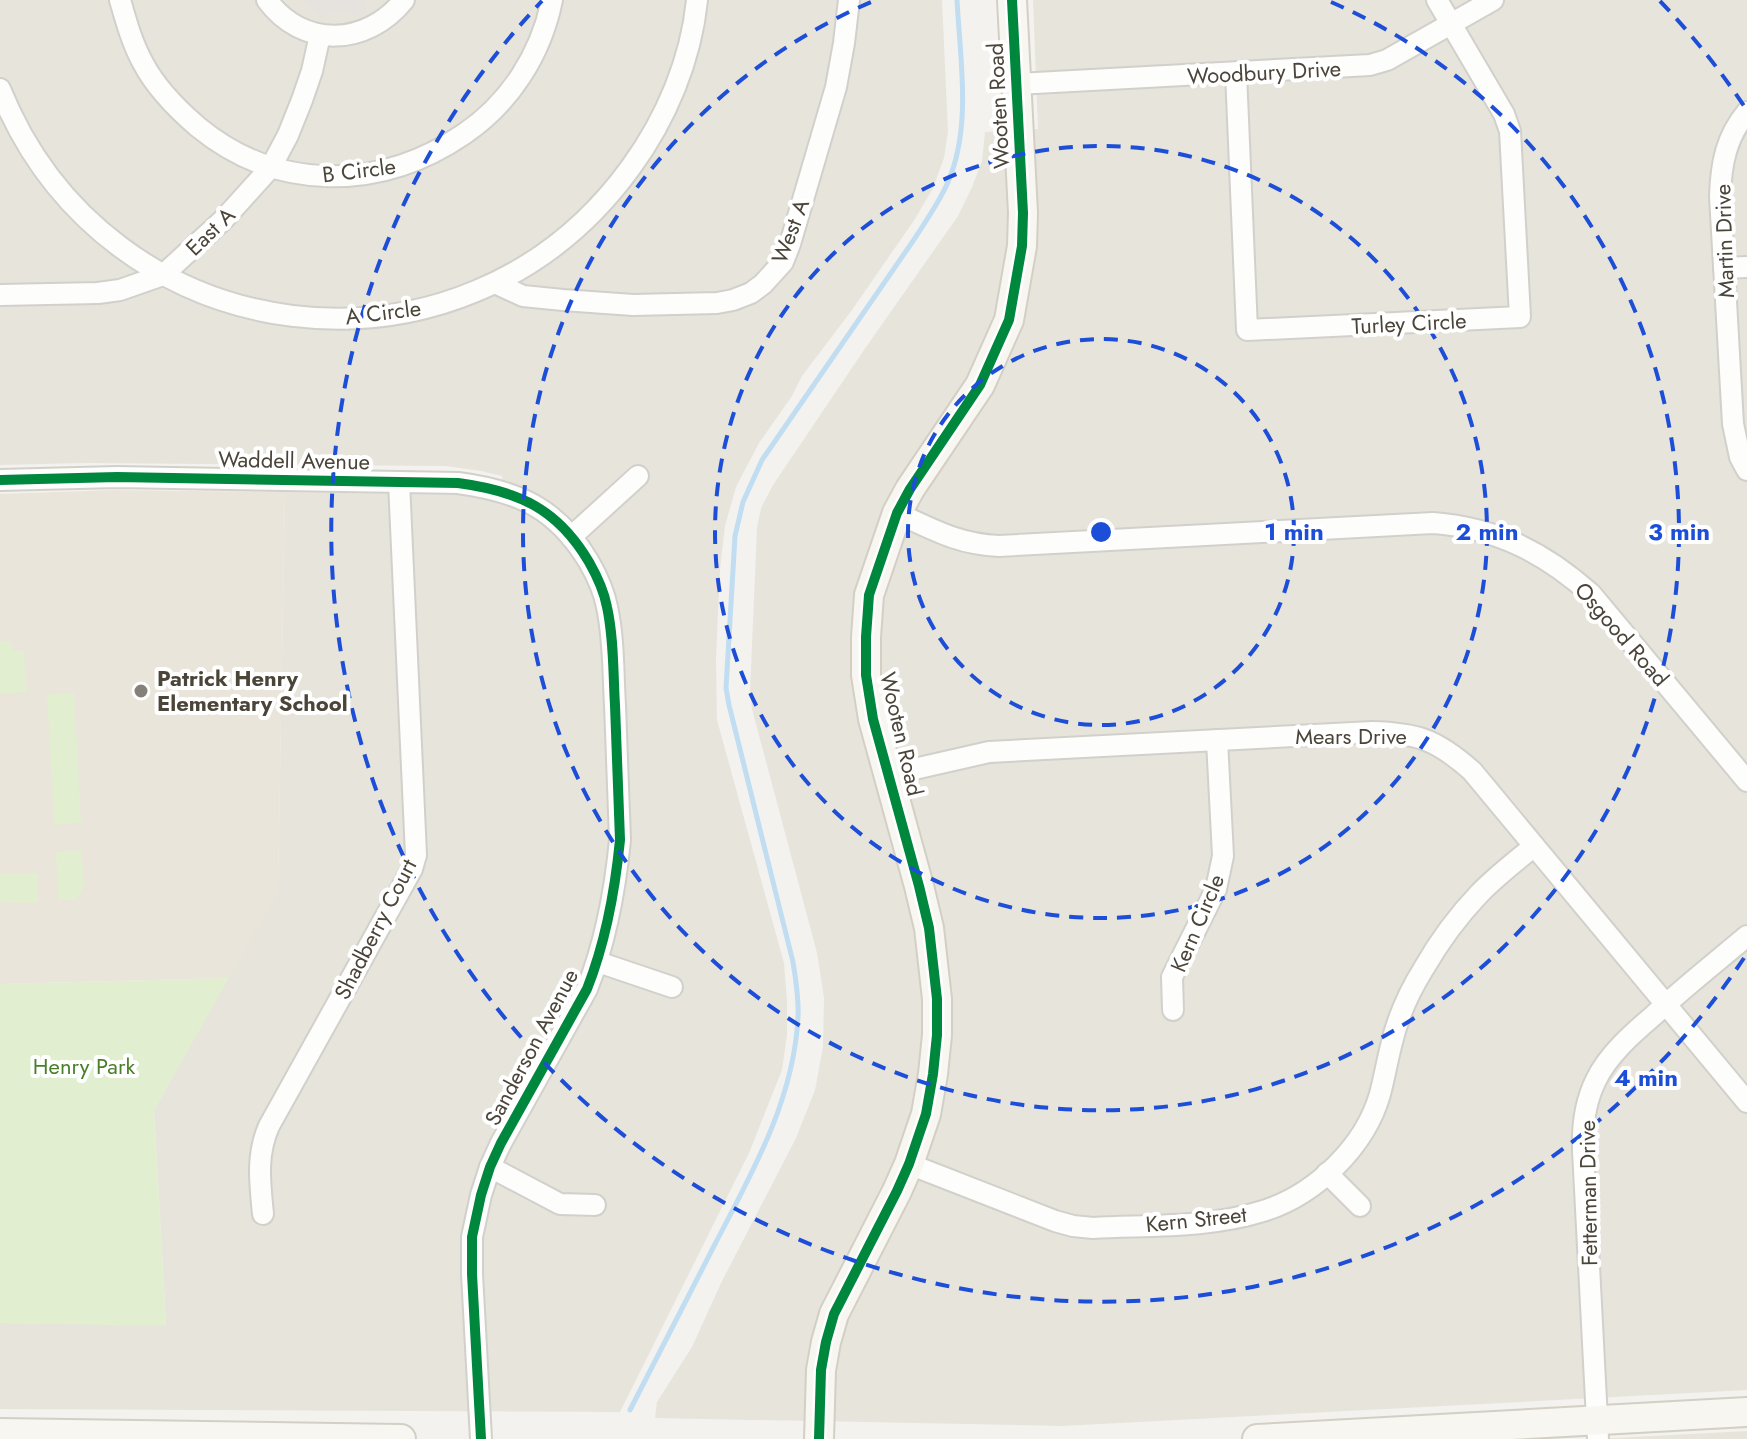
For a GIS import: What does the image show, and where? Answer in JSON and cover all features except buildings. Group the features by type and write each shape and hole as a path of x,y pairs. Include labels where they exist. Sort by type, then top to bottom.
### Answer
{"street":[{"name":"B Circle","path":"120,0 143,63 169,100 184,115 228,148 271,167 315,176 357,175 400,167 446,147 487,116 517,82 537,45 552,0"},
{"path":"267,0 292,24 320,35 345,36 382,22 404,0"},
{"name":"A Circle","path":"0,89 25,141 65,196 123,250 163,275 190,288 268,312 317,318 394,315 443,303 497,284 543,255 618,186 646,147 678,80 697,0"},
{"name":"West A","path":"497,284 523,296 633,305 717,303 751,293 763,284 783,262 790,244 836,87 849,0"},
{"name":"Wooten Road","path":"819,1439 821,1370 834,1314 909,1164 926,1114 933,1074 937,999 929,928 873,719 866,675 869,595 897,513 932,454 980,385 1009,320 1022,246 1023,213 1012,0"},
{"path":"1437,0 1452,24"},
{"name":"Woodbury Drive","path":"1017,84 1370,65 1387,60 1493,0"},
{"name":"Turley Circle","path":"1236,73 1247,330 1520,317 1510,131 1504,114 1452,24"},
{"name":"East A","path":"0,295 98,293 120,290 163,275 224,219 271,167 302,100 320,35"},
{"name":"Martin Drive","path":"1747,112 1738,123 1724,155 1720,196 1733,424 1740,457 1747,470"},
{"path":"1724,268 1747,267"},
{"path":"571,537 638,476"},
{"name":"Waddell Avenue","path":"0,480 117,477 458,483 503,491 543,510 571,537"},
{"name":"Shadberry Court","path":"263,1214 262,1141 412,869 416,855 399,482"},
{"name":"Osgood Road","path":"897,513 957,540 999,546 1433,523 1460,525 1485,532 1539,554 1591,594 1747,781"},
{"name":"Sanderson Avenue","path":"481,1439 472,1237 481,1195 501,1143 587,989 598,962 613,894 620,840 612,651 607,604 583,553 571,537"},
{"name":"Mears Drive","path":"888,775 989,752 1372,732 1399,732 1420,737 1439,745 1472,771 1747,1102"},
{"name":"Kern Circle","path":"1173,1010 1172,977 1216,889 1221,871 1223,856 1217,740"},
{"name":"Kern Street","path":"909,1164 1073,1226 1093,1228 1217,1222 1287,1202 1304,1192 1350,1150 1373,1114 1397,1025 1423,969 1479,894 1534,846"},
{"name":"Fetterman Drive","path":"1597,1430 1582,1129 1587,1103 1597,1078 1633,1033 1747,936"},
{"path":"598,962 672,987"},
{"path":"490,1167 560,1204 595,1205"},
{"path":"1327,1173 1360,1206"},
{"path":"1257,1439 1597,1430 1747,1412"},
{"path":"0,1433 401,1439"}],"shaded area":[{"path":"0,0 942,0 948,132 944,158 933,188 915,219 802,376 759,443 736,487 725,526 716,658 717,720 784,963 787,1035 782,1070 749,1153 620,1412 0,1409 0,1323 166,1325 154,1110 278,889 285,492 461,495 504,503 502,476 446,466 0,465"},
{"path":"303,0 362,0 368,7 359,16 331,11 323,19"},
{"path":"1033,0 1747,0 1747,1390 1063,1426 655,1418 657,1402 692,1347 721,1283 796,1138 815,1090 823,1047 824,998 817,953 752,709 750,691 757,528 761,508 773,485 866,347 958,216 982,161 985,132 1038,129"},
{"name":"Patrick Henry Elementary School","path":"113,490 285,492 278,889 229,978 0,984 0,494"},
{"path":"1747,1431 1747,1439 1595,1439"}],"green space":[{"path":"11,641 13,651 24,651 27,692 0,694 0,642"},
{"path":"74,693 81,823 54,825 47,694"},
{"path":"81,850 84,887 76,900 58,900 56,852"},
{"path":"0,873 38,873 38,903 0,902"},
{"name":"Henry Park","path":"229,978 154,1110 166,1326 0,1323 0,984"}],"waterway":[{"path":"630,1410 769,1135 789,1078 795,1048 798,1003 793,962 726,688 735,536 743,502 762,460 913,241 948,182 960,138 962,115 957,0"}],"cycle path":[{"path":"819,1439 821,1370 834,1314 909,1164 926,1114 933,1074 937,999 929,928 873,719 866,675 869,595 897,513 980,385 1009,320 1022,246 1023,213 1012,0"},
{"path":"0,480 117,477 458,483 480,486 517,497 549,515 577,543 595,573 606,601 612,644 620,840 618,859 604,934 587,989 501,1143 481,1195 472,1237 481,1439"}],"place":[{"name":"Patrick Henry Elementary School","path":"141,691"}]}
